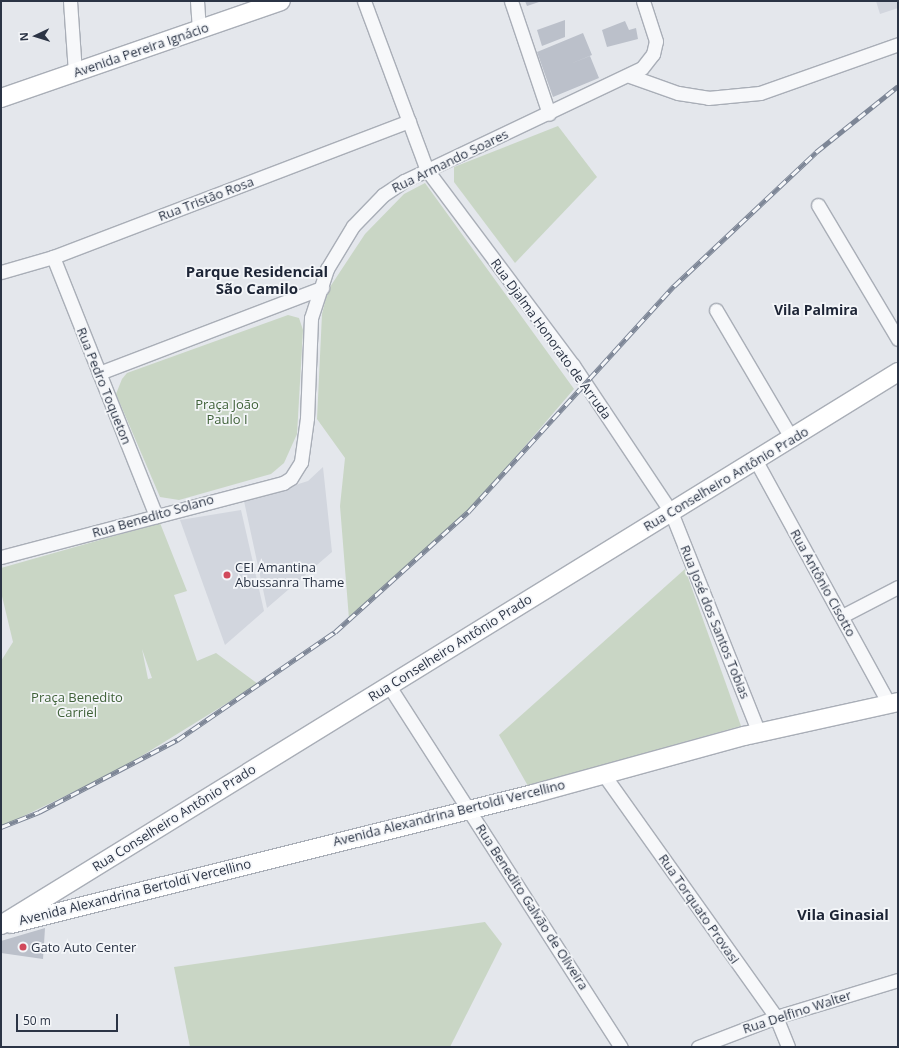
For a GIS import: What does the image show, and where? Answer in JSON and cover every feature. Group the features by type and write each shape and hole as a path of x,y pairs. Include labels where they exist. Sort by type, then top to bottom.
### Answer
{"main road":[{"name":"Avenida Pereira Ignácio","path":"1,98 281,1"},
{"name":"Rua Conselheiro Antônio Prado","path":"1,926 68,883 792,439 898,372"},
{"name":"Avenida Alexandrina Bertoldi Vercellino","path":"1,926 604,775 759,733 894,703"},
{"path":"68,883 72,897 83,906"}],"street":[{"path":"70,1 75,73"},
{"path":"197,1 199,30"},
{"name":"Rua Djalma Honorato de Arruda","path":"364,1 427,170 573,364 671,512"},
{"path":"511,1 549,114"},
{"name":"Rua Armando Soares","path":"299,466 307,418 311,318 322,288 327,268 354,224 383,195 427,170 630,76 649,60 656,41 643,1"},
{"path":"630,76 678,93 708,98 760,93 898,44"},
{"name":"Rua Tristão Rosa","path":"1,272 53,257 409,121"},
{"path":"818,205 898,339"},
{"name":"Rua Pedro Toqueton","path":"53,257 156,516"},
{"path":"99,373 322,288"},
{"path":"716,310 792,439"},
{"name":"Rua Antônio Cisotto","path":"756,461 842,616 894,703"},
{"name":"Rua Benedito Solano","path":"1,557 283,483 299,466"},
{"name":"Rua José dos Santos Tobias","path":"671,512 759,733"},
{"path":"842,616 898,587"},
{"name":"Rua Benedito Galvão de Oliveira","path":"389,686 470,809 621,1047"},
{"name":"Rua Torquato Provasi","path":"604,775 776,1017 788,1047"},
{"name":"Rua Delfino Walter","path":"698,1047 776,1017 898,980"}],"shaded area":[{"path":"876,1 898,1 898,8 880,14"},
{"path":"323,467 332,552 267,608 244,501 308,481"},
{"name":"CEI Amantina Abussanra Thame","path":"241,510 264,611 225,645 180,520"}],"green space":[{"path":"558,126 597,177 515,263 454,182 454,167"},
{"path":"425,183 574,389 470,510 349,619 340,506 345,458 317,419 322,314 328,290 365,234 404,194"},
{"name":"Praça João Paulo I","path":"288,315 299,318 303,330 297,434 284,463 271,474 179,500 160,497 116,394 122,379 127,373"},
{"name":"Praça Benedito Carriel","path":"160,523 187,591 174,595 197,661 216,653 258,684 119,770 1,827 1,661 13,642 1,592 1,568","holes":["142,649 152,678 148,679"]},
{"path":"685,569 741,726 528,786 499,735"},
{"path":"485,922 502,944 450,1047 190,1047 174,967"}],"building":[{"path":"525,1 542,1 527,6"},
{"path":"565,20 565,37 542,46 537,30"},
{"path":"625,21 629,30 636,28 638,39 607,47 602,30"},
{"path":"583,33 592,55 570,64 590,56 599,78 553,97 537,52"},
{"name":"Gato Auto Center","path":"45,928 43,959 1,953 1,941"}],"railway":[{"path":"1,827 39,812 177,740 335,632 468,512 674,286 816,152 898,86"}],"place":[{"name":"CEI Amantina Abussanra Thame","path":"227,575"},
{"name":"Gato Auto Center","path":"23,947"}],"district":[{"name":"Parque Residencial São Camilo","path":"257,280"},
{"name":"Vila Palmira","path":"816,310"},
{"name":"Vila Ginasial","path":"843,915"}]}
